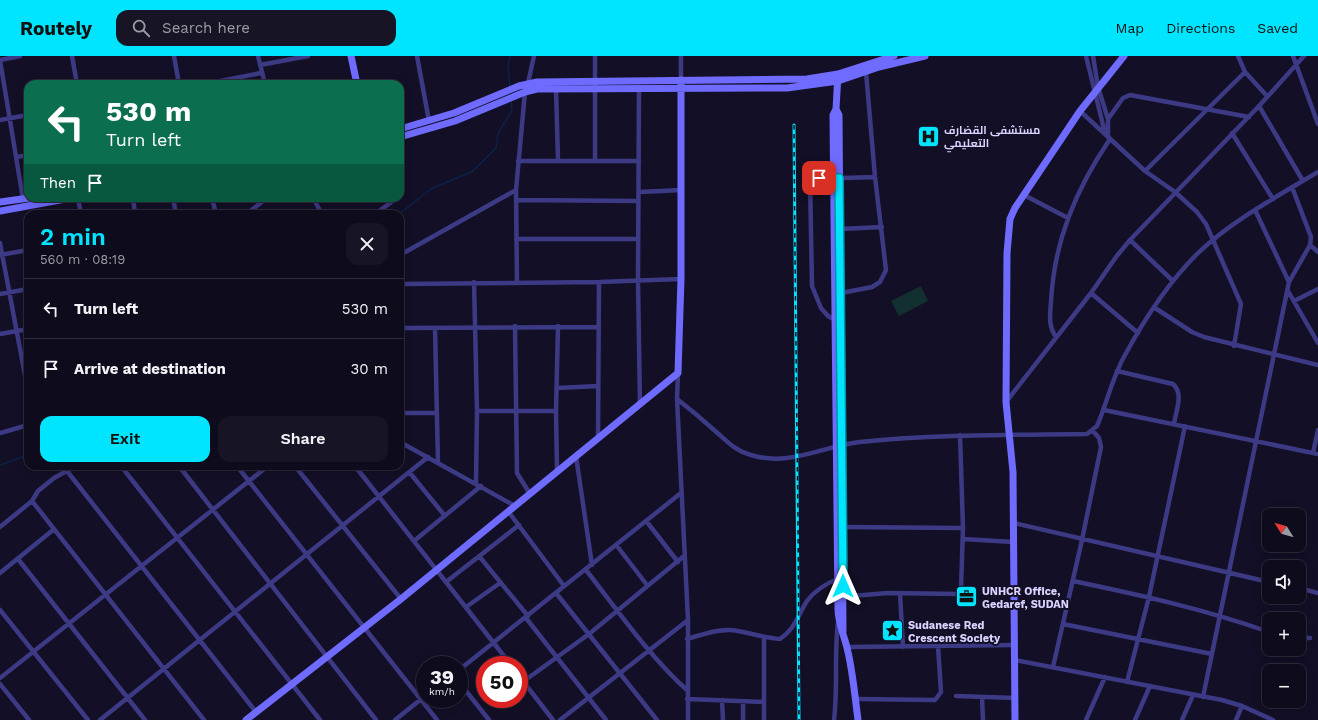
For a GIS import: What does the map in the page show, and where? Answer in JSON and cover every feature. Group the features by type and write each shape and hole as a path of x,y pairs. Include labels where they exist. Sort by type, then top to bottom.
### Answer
{"main road":[{"path":"353,56 356,80"},
{"path":"404,128 429,121 528,83 545,81 681,88 778,88 811,86 891,56"},
{"path":"404,136 455,120 525,92 595,84 681,80 778,80 838,77 866,72 900,59 926,56"},
{"path":"1015,720 1013,472 1006,402 1007,253 1009,229 1015,208 1080,112 1124,56"},
{"path":"838,77 836,109 833,115 840,230 841,293 838,321 835,447 840,578 838,622 843,631 848,647 858,720"},
{"path":"249,719 402,599 678,373 682,190 681,80"},
{"path":"778,80 778,88"},
{"path":"836,178 838,321 843,444 843,527 840,578"},
{"path":"0,202 24,198"},
{"path":"0,211 49,202"},
{"path":"840,597 843,631"}],"street":[{"path":"20,56 0,60 24,189"},
{"path":"72,56 76,80"},
{"path":"174,56 178,80"},
{"path":"258,56 264,80"},
{"path":"260,66 308,56"},
{"path":"417,56 429,121"},
{"path":"528,83 534,56"},
{"path":"595,56 595,160"},
{"path":"681,56 681,80"},
{"path":"1086,56 1096,90 1104,129 1110,138"},
{"path":"1093,56 1096,90 1108,119 1108,133"},
{"path":"1238,56 1245,72 1267,96"},
{"path":"1293,56 1318,124"},
{"path":"1006,402 1091,293 1130,240 1259,106 1304,56"},
{"path":"841,293 872,287 880,282 886,270 875,178 866,72"},
{"path":"1145,171 1245,72"},
{"path":"225,80 261,73"},
{"path":"639,87 638,281 640,405"},
{"path":"556,88 558,161"},
{"path":"517,282 516,190 525,92"},
{"path":"1108,119 1123,98 1130,94 1249,116"},
{"path":"1259,106 1303,181"},
{"path":"1080,112 1145,171 1175,192 1197,212 1206,224 1241,304 1234,346"},
{"path":"0,120 24,116"},
{"path":"1232,133 1273,199"},
{"path":"1056,337 1050,327 1052,277 1058,245 1068,218 1095,163 1110,138"},
{"path":"17,157 24,156"},
{"path":"518,161 639,161"},
{"path":"677,399 733,448 749,455 776,460 796,457 843,444 960,435 1087,434 1093,431 1097,426 1117,371 1138,333 1173,281 1198,253 1213,241 1255,210 1318,172"},
{"path":"838,321 821,308 812,286 811,178 875,178"},
{"path":"1203,697 1290,282 1310,245 1311,237 1292,187"},
{"path":"404,253 516,190"},
{"path":"639,192 682,190"},
{"path":"1024,195 1068,218"},
{"path":"516,200 638,201"},
{"path":"252,210 262,202"},
{"path":"380,210 392,202"},
{"path":"1255,210 1290,282"},
{"path":"840,230 882,227"},
{"path":"516,240 638,239"},
{"path":"1130,240 1173,281"},
{"path":"0,243 1,255 24,362"},
{"path":"1310,245 1318,252"},
{"path":"1,255 24,251"},
{"path":"404,284 474,282 598,282 681,279"},
{"path":"474,282 476,327 476,483"},
{"path":"598,282 598,438"},
{"path":"1294,301 1318,289"},
{"path":"0,294 24,290"},
{"path":"1288,291 1318,343"},
{"path":"1091,293 1138,333"},
{"path":"1155,308 1192,332 1234,346 1318,364"},
{"path":"404,328 514,326 598,327"},
{"path":"514,326 518,472 530,494"},
{"path":"557,471 556,411 558,326"},
{"path":"436,328 438,463"},
{"path":"0,334 24,330"},
{"path":"1117,371 1172,384 1178,388 1179,395 1174,424"},
{"path":"678,373 677,399 688,620 688,720"},
{"path":"557,388 598,386"},
{"path":"1104,410 1315,453 1318,430"},
{"path":"476,411 556,411"},
{"path":"404,413 437,414"},
{"path":"0,433 24,426"},
{"path":"1127,682 1149,597 1185,426"},
{"path":"1053,667 1082,540 1101,447 1099,438 1093,431"},
{"path":"840,597 900,593 959,594 961,589 963,539 960,435"},
{"path":"404,444 515,506"},
{"path":"576,456 592,565"},
{"path":"100,720 428,458"},
{"path":"124,470 320,720"},
{"path":"182,470 376,720"},
{"path":"240,470 416,689"},
{"path":"0,678 263,470"},
{"path":"298,470 402,599"},
{"path":"358,470 504,656"},
{"path":"0,528 32,501 38,491 54,478 67,471 256,712"},
{"path":"410,473 445,516"},
{"path":"414,541 481,486"},
{"path":"468,663 564,586 617,546 681,493"},
{"path":"32,501 53,530 204,720"},
{"path":"508,511 564,586"},
{"path":"647,522 678,562"},
{"path":"1014,524 1262,580"},
{"path":"446,582 519,525"},
{"path":"843,527 963,528"},
{"path":"0,573 53,530"},
{"path":"963,539 1013,542"},
{"path":"617,546 647,585"},
{"path":"479,556 606,720"},
{"path":"528,678 588,634 684,556"},
{"path":"18,559 145,720"},
{"path":"586,570 674,679 688,691"},
{"path":"687,639 710,632 730,630 764,638 780,639 788,634 814,593 840,578"},
{"path":"1073,581 1149,597 1221,615 1262,630"},
{"path":"466,607 500,582"},
{"path":"1306,590 1318,593"},
{"path":"556,593 657,720"},
{"path":"900,593 903,647"},
{"path":"0,610 88,720"},
{"path":"560,720 688,620"},
{"path":"834,720 838,622"},
{"path":"1063,624 1138,641 1212,654"},
{"path":"764,638 764,720"},
{"path":"848,647 1015,645"},
{"path":"856,699 935,700 941,692 938,646"},
{"path":"1015,660 1150,686 1242,706 1273,720"},
{"path":"1086,720 1105,677"},
{"path":"0,684 29,720"},
{"path":"528,686 553,720"},
{"path":"1135,720 1150,686"},
{"path":"468,693 489,720"},
{"path":"956,696 1015,698"},
{"path":"1182,720 1193,696"},
{"path":"982,697 983,720"},
{"path":"687,699 764,702"},
{"path":"722,700 723,720"},
{"path":"743,701 743,720"},
{"path":"395,720 416,704"},
{"path":"1236,720 1242,706"},
{"path":"429,708 437,720"}],"green space":[{"path":"921,286 928,301 899,316 891,301"}],"waterway":[{"path":"510,56 508,66 510,88"},
{"path":"404,210 431,189 473,171 496,148 498,134 512,110 511,100"},
{"path":"0,465 24,456"}],"railway":[{"path":"794,125 799,720"}],"place":[{"name":"مستشفى القضارف التعليمي","path":"928,136"},
{"name":"UNHCR Office, Gedaref, SUDAN","path":"966,597"},
{"name":"Sudanese Red Crescent Society","path":"893,631"}],"route":[{"path":"819,178 839,178 843,444 843,586"}]}
